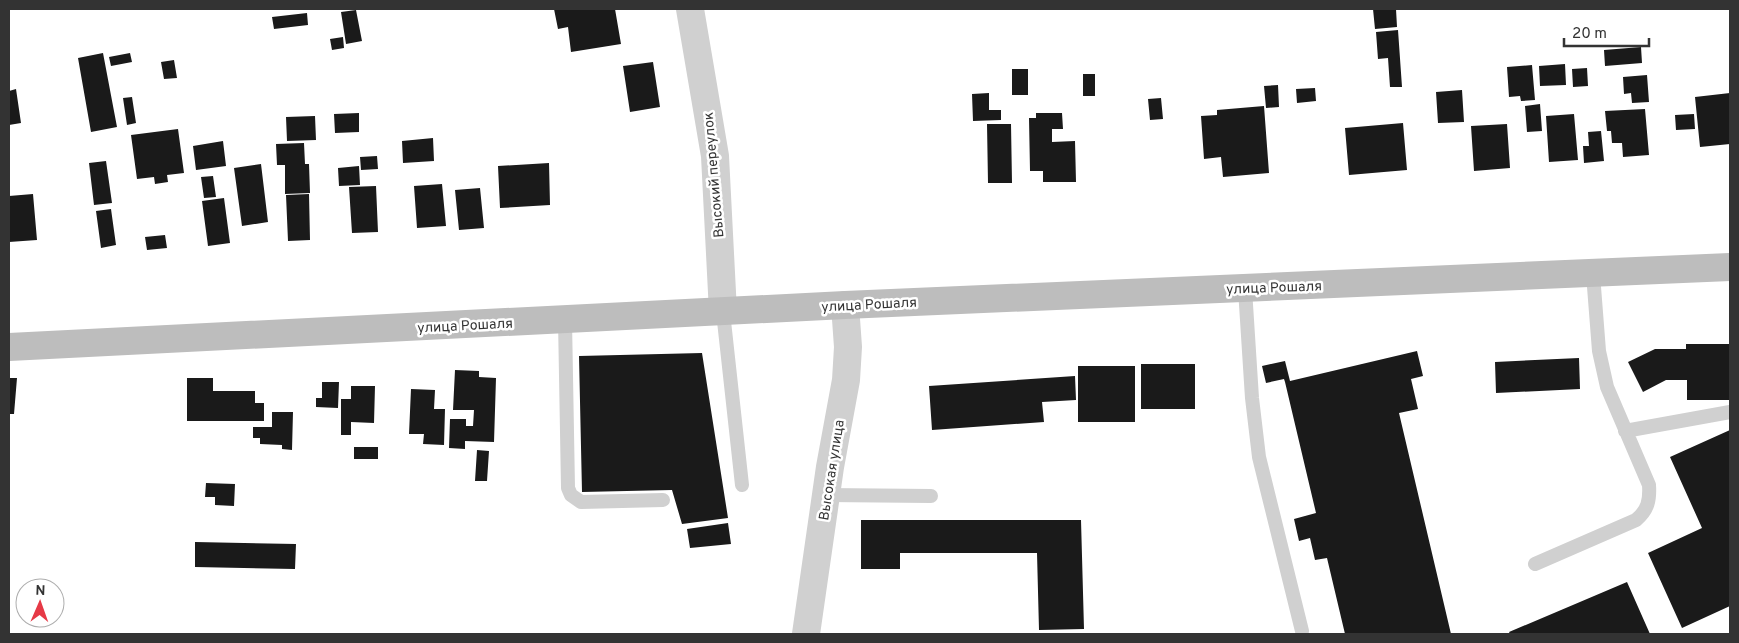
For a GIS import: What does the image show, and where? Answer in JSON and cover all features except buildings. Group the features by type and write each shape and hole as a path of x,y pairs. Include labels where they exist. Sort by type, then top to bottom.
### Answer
{"main road":[{"name":"улица Рошаля","path":"9,347 845,305 1730,267"}],"street":[{"name":"Высокий переулок","path":"690,9 714,156 723,312"},
{"name":"Высокая улица","path":"806,634 826,495 846,380 848,347 845,305"}],"lane":[{"path":"1535,564 1636,520 1645,512 1650,497 1649,485 1606,387 1602,368 1594,274"},
{"path":"1245,288 1252,398 1259,458 1302,631"},
{"path":"723,312 742,485"},
{"path":"566,320 568,488 571,495 581,502 663,500"},
{"path":"1625,431 1730,412"},
{"path":"826,495 931,496"}]}
